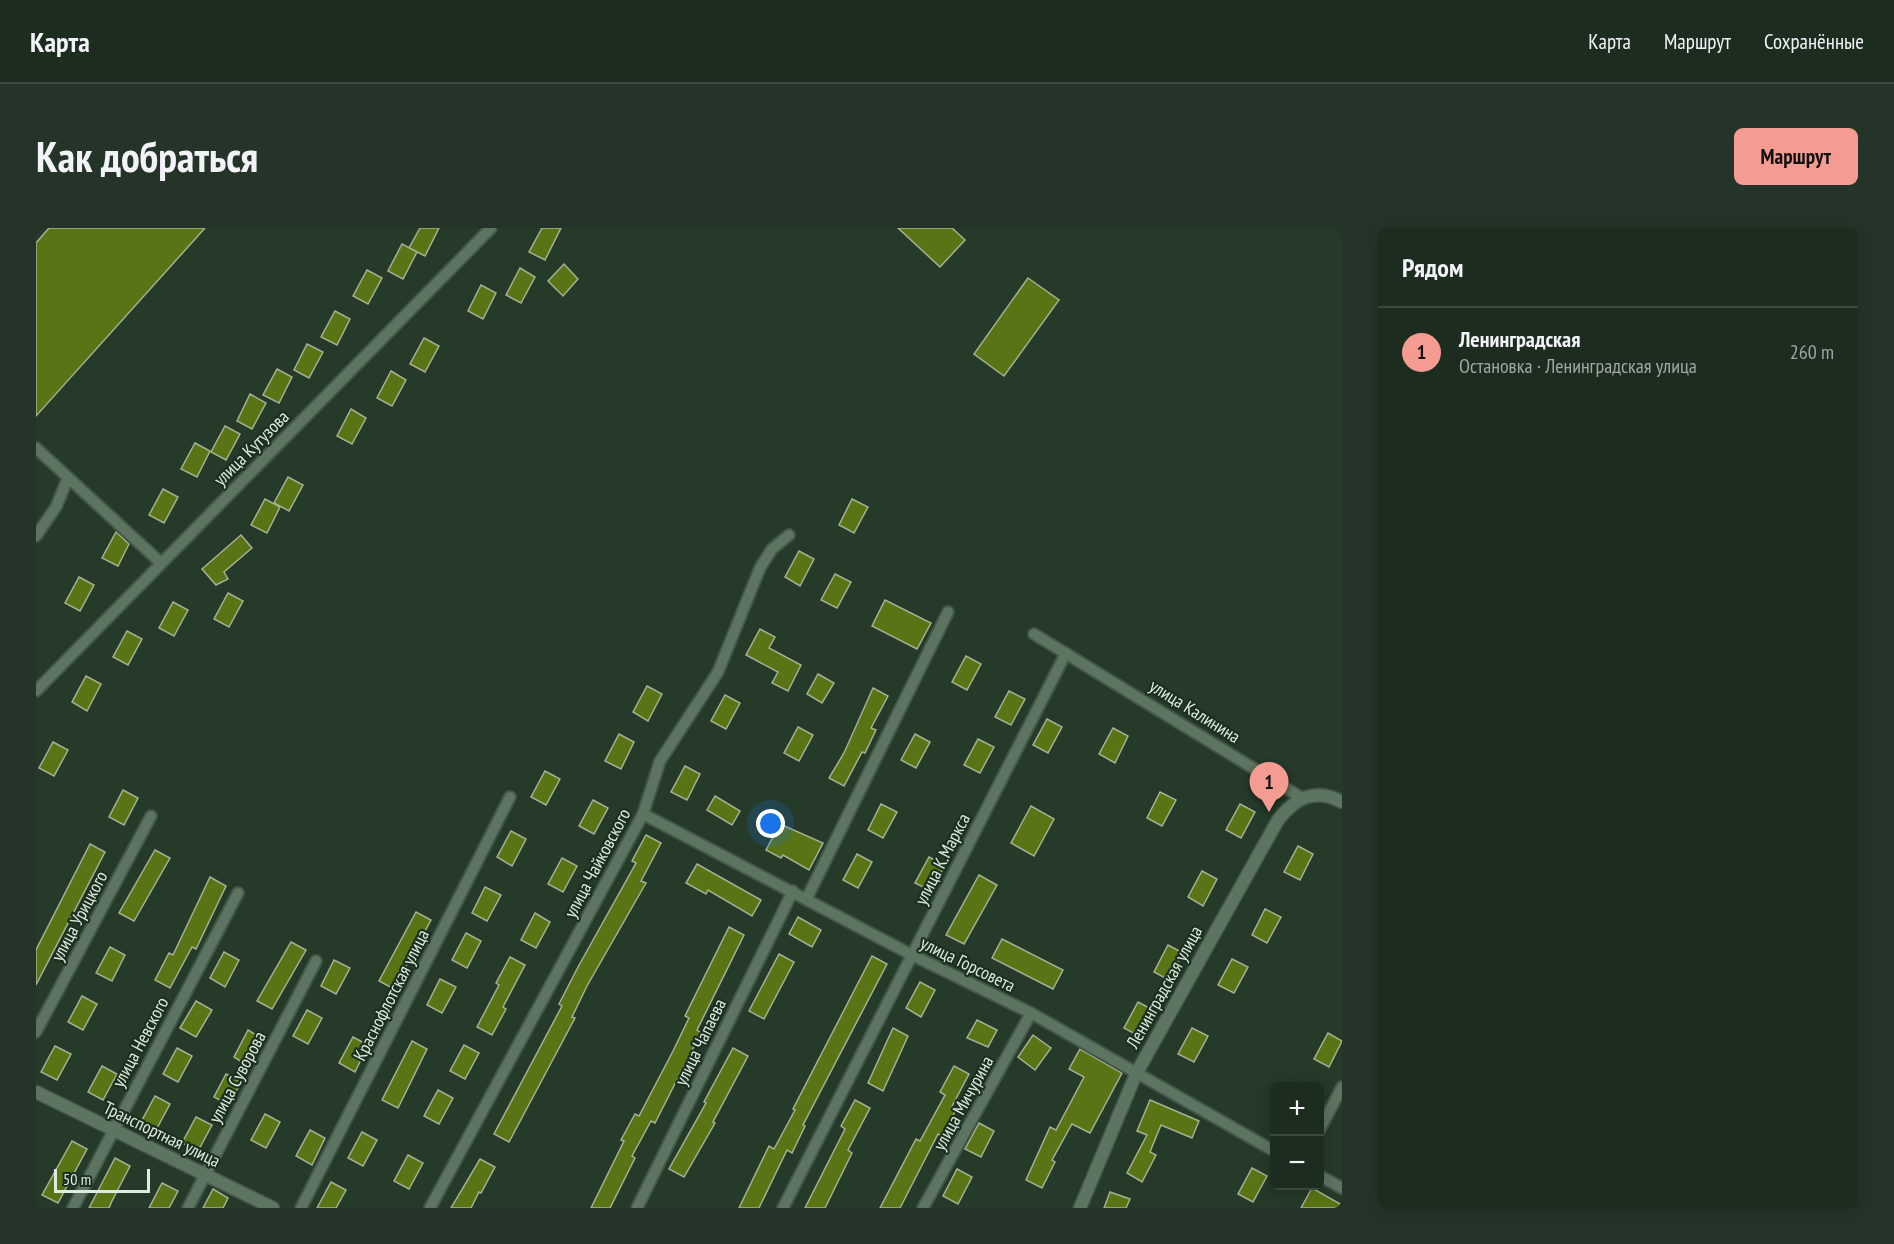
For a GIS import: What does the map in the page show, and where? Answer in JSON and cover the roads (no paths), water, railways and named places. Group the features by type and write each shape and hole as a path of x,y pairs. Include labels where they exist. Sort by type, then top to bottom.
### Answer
{"street":[{"name":"улица Кутузова","path":"36,691 491,228"},
{"path":"36,448 161,563"},
{"path":"36,536 56,507 68,478"},
{"name":"улица Чайковского","path":"430,1208 643,814 660,761 718,672 760,568 772,549 789,535"},
{"path":"807,898 948,612"},
{"name":"улица Калинина","path":"1034,634 1302,798"},
{"name":"улица К.Маркса","path":"783,1208 1066,653"},
{"path":"1302,798 1324,795 1342,802"},
{"name":"Краснофлотская улица","path":"301,1208 510,797"},
{"name":"Ленинградская улица","path":"1080,1208 1136,1074 1278,820 1289,806 1302,798"},
{"name":"улица Горсовета","path":"643,814 912,955 1031,1013 1270,1148"},
{"name":"улица Урицкого","path":"36,1032 152,816"},
{"name":"улица Чапаева","path":"637,1208 793,891"},
{"name":"улица Невского","path":"73,1208 112,1129 238,893"},
{"name":"улица Суворова","path":"188,1208 316,961"},
{"name":"улица Мичурина","path":"923,1208 1031,1013"},
{"path":"1324,1121 1342,1087"},
{"name":"Транспортная улица","path":"36,1092 273,1208"},
{"path":"1324,1178 1342,1188"}],"place":[{"name":"Ленинградская","path":"1269,812"}]}
